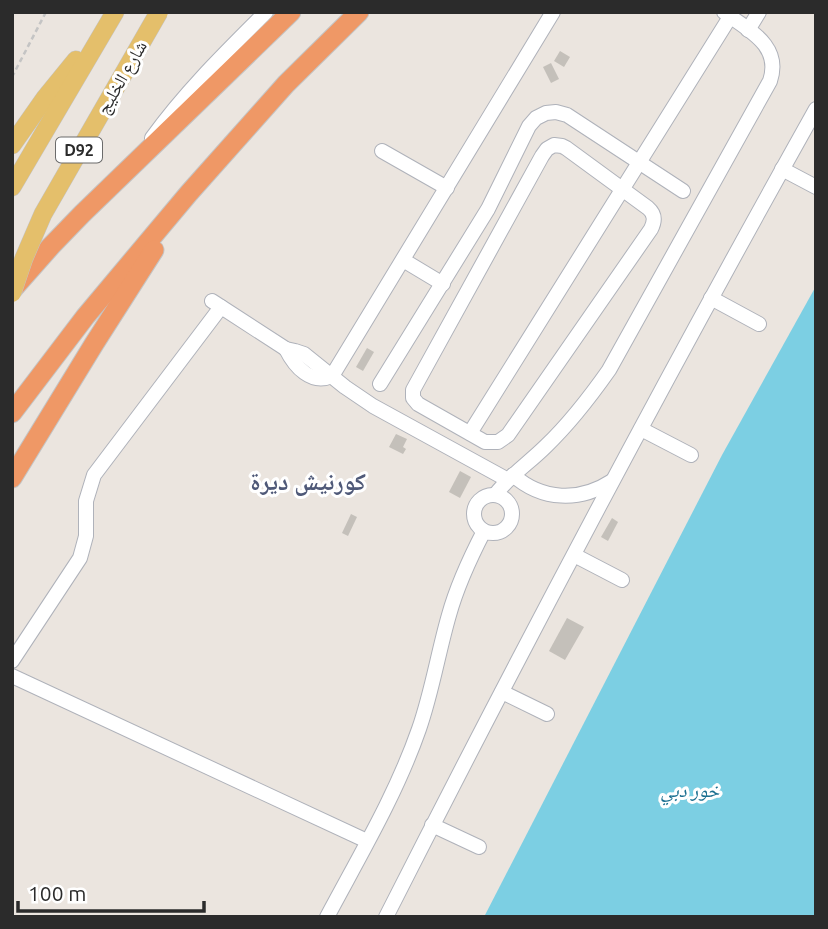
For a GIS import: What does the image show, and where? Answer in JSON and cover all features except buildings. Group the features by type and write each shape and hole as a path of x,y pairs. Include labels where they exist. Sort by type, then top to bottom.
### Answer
{"highway":[{"path":"12,292 51,246 291,12"},
{"path":"12,413 120,274 224,153 286,84 359,12"},
{"path":"12,478 132,283 224,153"}],"main road":[{"name":"D92","path":"12,187 115,12"},
{"name":"شارع الخليج","path":"12,292 33,236 54,192 159,12"},
{"path":"12,145 59,81 103,33"}],"street":[{"path":"130,168 186,94 266,12"},
{"path":"332,376 553,12"},
{"path":"748,30 760,12"},
{"path":"470,433 639,162 727,14 764,43 771,54 772,75 766,88 609,370 565,427 510,477 495,495 484,498 476,506 476,523 489,533 500,532 509,525 513,514 509,504 495,495"},
{"path":"386,917 613,480 816,109"},
{"path":"380,384 488,209 529,126 536,118 551,112 567,115 683,191"},
{"path":"562,146 651,211 654,218 651,229 508,435 498,442 489,442 470,433 418,404 413,398 413,390 544,153 550,147 562,146"},
{"path":"382,151 447,188"},
{"path":"782,169 816,187"},
{"path":"403,260 443,284"},
{"path":"711,298 760,324"},
{"path":"12,662 80,558 86,536 88,490 94,475 217,304 286,349 303,354 373,406 542,493 563,496 589,493 613,480"},
{"path":"641,429 691,455"},
{"path":"327,917 391,797 411,751 449,613 464,571 484,531"},
{"path":"574,555 622,580"},
{"path":"12,676 367,841"},
{"path":"502,692 547,714"},
{"path":"432,825 479,847"}],"path":[{"path":"12,77 46,12"}],"water":[{"name":"خور دبي","path":"816,286 816,917 484,917 722,455"}],"district":[{"name":"كورنيش ديرة","path":"308,481"}]}
